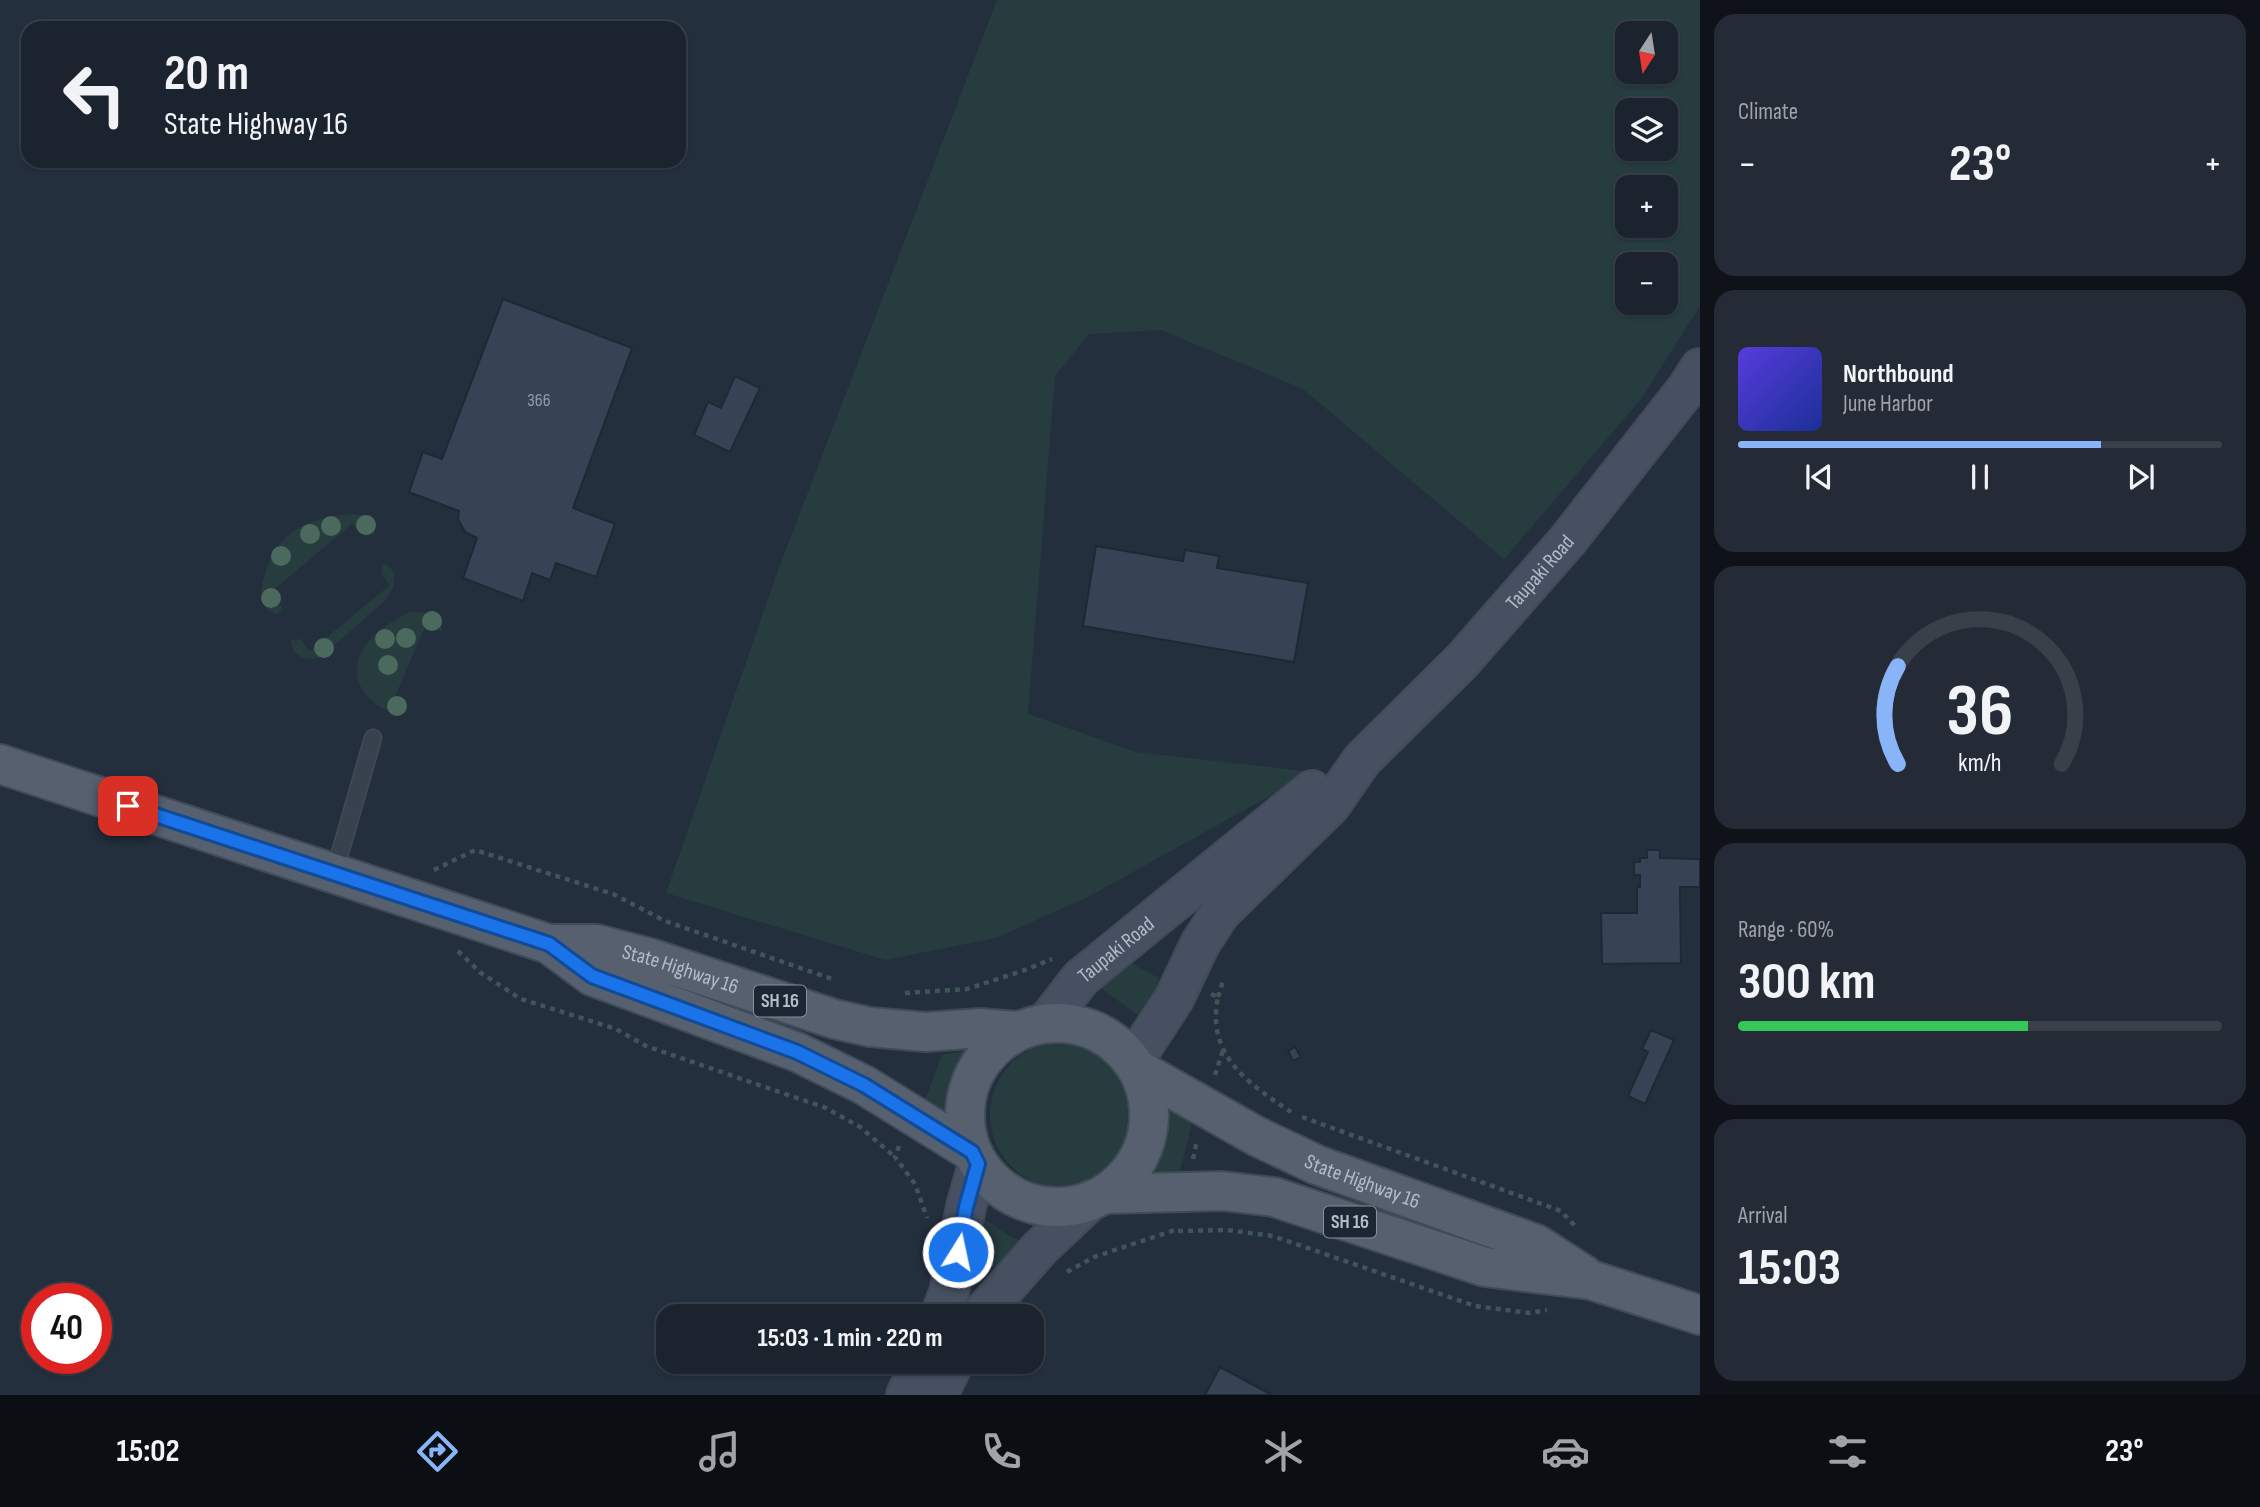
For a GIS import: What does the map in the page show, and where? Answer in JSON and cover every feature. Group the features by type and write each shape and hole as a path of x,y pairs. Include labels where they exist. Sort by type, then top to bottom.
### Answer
{"main road":[{"name":"State Highway 16","path":"0,764 549,944 596,944 650,958 824,1016 870,1027 926,1032 1031,1027"},
{"name":"State Highway 16","path":"549,944 592,976 797,1052 864,1085 975,1158"},
{"name":"SH 16","path":"1031,1027 1077,1024 1089,1028 1105,1035 1137,1065"},
{"path":"975,1158 964,1124 971,1083 989,1055 1002,1041 1031,1027"},
{"name":"State Highway 16","path":"1137,1065 1256,1136 1317,1165 1536,1244 1591,1280"},
{"path":"1098,1197 1131,1170 1146,1141 1150,1111 1148,1093 1137,1065"},
{"name":"SH 16","path":"975,1158 997,1185 1025,1201 1056,1207 1098,1197"},
{"name":"State Highway 16","path":"1098,1197 1222,1191 1274,1197 1485,1266 1591,1280 1700,1315"}],"street":[{"name":"Taupaki Road","path":"1137,1065 1174,999 1200,944 1220,913 1329,806 1362,760 1462,661 1568,540 1700,368"},
{"name":"Taupaki Road","path":"1031,1027 1081,978 1319,784 1362,760"},
{"path":"944,1304 975,1158"},
{"path":"991,1304 1041,1248 1098,1197"},
{"path":"906,1395 916,1374"},
{"path":"938,1395 948,1374"}],"lane":[{"path":"334,874 373,738"}],"path":[{"path":"461,857 475,850 613,894 665,921 832,979"},
{"path":"901,993 967,989 1025,970 1061,953"},
{"path":"481,973 521,999 616,1029 646,1046 826,1108 860,1128 895,1157 915,1184 924,1203 929,1225"},
{"path":"1224,979 1215,1021 1217,1038 1234,1068 1263,1093 1295,1115 1561,1211 1575,1227"},
{"path":"1203,992 1218,997"},
{"path":"1216,1070 1223,1050"},
{"path":"1191,1165 1198,1139"},
{"path":"895,1157 901,1140"},
{"path":"1178,1219 1178,1231"},
{"path":"1061,1276 1094,1257 1178,1231 1227,1230 1273,1236 1475,1306 1530,1313"}],"green space":[{"path":"997,0 1700,0 1700,306 1641,399 1504,559 1303,389 1161,330 1089,334 1055,376 1028,714 1136,752 1313,772 1088,897 996,938 885,960 666,893 777,573"},
{"path":"351,514 370,520 375,526 374,534 365,536 352,524 272,591 282,608 278,614 268,610 263,602 264,579 273,554 286,537 308,523"},
{"path":"387,564 395,574 393,588 386,600 321,657 305,658 294,651 291,640 300,639 310,651 390,585 381,573 383,565"},
{"path":"411,612 432,613 442,623 442,631 426,624 394,699 408,704 404,710 389,711 374,703 363,690 357,675 357,664 366,645 374,636"},
{"path":"1124,960 1159,978 1146,1021 1098,986"},
{"path":"1063,1042 1091,1048 1114,1064 1130,1087 1136,1115 1130,1143 1114,1166 1091,1182 1063,1188 1035,1182 1012,1166 996,1143 990,1115 996,1087 1012,1064 1035,1048"},
{"path":"973,1049 952,1095 947,1117 925,1100 942,1055"},
{"path":"1170,1110 1192,1123 1179,1175 1144,1180 1156,1157"},
{"path":"977,1214 1008,1235 1026,1243 1001,1270 971,1258"}],"building":[{"path":"503,299 632,348 573,508 615,524 596,577 556,563 550,580 532,573 523,601 463,578 477,538 465,532 458,519 459,511 409,492 423,452 442,459"},
{"path":"735,376 760,388 730,452 694,435 708,402 721,408"},
{"path":"1096,546 1183,561 1185,550 1219,556 1217,568 1308,583 1294,662 1083,626"},
{"path":"1647,850 1660,850 1660,858 1700,859 1700,887 1680,887 1681,963 1602,964 1601,913 1637,913 1640,875 1634,875 1634,862 1647,858"},
{"path":"1651,1030 1674,1040 1645,1104 1628,1096 1648,1052 1642,1049"},
{"path":"1295,1047 1301,1057 1293,1061 1288,1051"},
{"path":"1220,1367 1272,1395 1205,1395"}],"route":[{"path":"128,806 549,944 592,976 797,1052 864,1085 972,1152 978,1164 966,1207 958,1252"}]}
